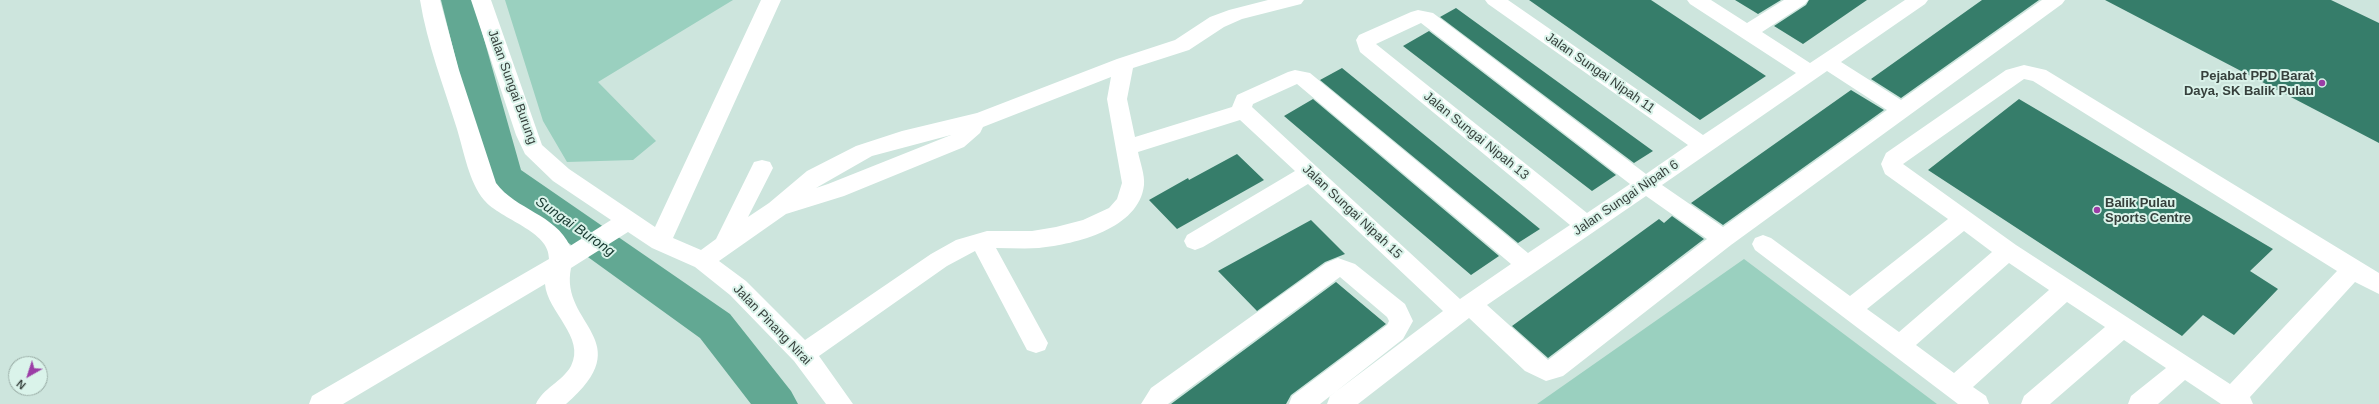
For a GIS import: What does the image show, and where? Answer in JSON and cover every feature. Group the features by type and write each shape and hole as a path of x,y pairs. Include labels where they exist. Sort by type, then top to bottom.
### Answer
{"street":[{"path":"430,0 444,56 486,186 491,195 503,205 546,230 557,241 564,261 556,287 560,302 581,331 586,349 586,363 569,388 548,404"},
{"name":"Jalan Sungai Burung","path":"481,0 533,149 561,175 592,195"},
{"path":"660,242 771,0"},
{"path":"703,261 726,243 777,209 836,190 957,142 983,119 1124,64 1182,45 1217,22 1232,7 1291,0"},
{"name":"Jalan Sungai Nipah 11","path":"1496,0 1704,146"},
{"path":"1697,0 1748,32 1903,111"},
{"path":"1748,32 1798,0"},
{"name":"Jalan Sungai Nipah 6","path":"1339,404 1465,308 1918,0"},
{"path":"1646,185 1723,239 1903,111 2055,0"},
{"name":"Jalan Sungai Nipah 13","path":"1586,225 1367,47 1366,40 1418,16 1426,17 1646,185"},
{"path":"803,354 939,260 961,248 981,241 1039,239 1063,234 1116,216 1128,201 1133,183 1125,148 1117,99 1124,64"},
{"path":"2353,269 2237,401 2008,251 1893,168 1892,164 1894,159 2014,75 2024,72 2040,75 2379,284"},
{"path":"1125,148 1244,111 1242,107 1244,100 1295,77 1303,78 1527,265"},
{"name":"Jalan Sungai Nipah 15","path":"1244,111 1310,172 1465,308 1534,364 1546,371 1550,370 1723,239"},
{"path":"726,243 731,228 762,168"},
{"path":"1194,241 1310,172"},
{"name":"Jalan Pinang Nirai","path":"592,195 622,225 703,261 738,288 803,354 841,404"},
{"path":"1850,309 1963,219"},
{"path":"321,404 564,261 622,225"},
{"path":"981,241 1036,342"},
{"path":"1763,244 1977,404"},
{"path":"1899,346 2008,251"},
{"path":"1153,404 1160,396 1338,267 1347,270 1397,311 1401,321 1395,332 1301,404"},
{"path":"1955,388 2065,289"},
{"path":"2033,404 2122,327"},
{"path":"2140,404 2184,367"}],"green space":[{"path":"505,0 733,0 598,82 656,141 633,160 567,162 543,121"},
{"path":"1744,259 1937,404 1537,404"}],"building":[{"path":"1529,0 1651,0 1766,76 1700,120"},
{"path":"1735,0 1781,0 1758,14"},
{"path":"1809,0 1867,0 1803,44 1774,26 1806,5"},
{"path":"1982,0 2039,0 1901,98 1871,79"},
{"name":"Pejabat PPD Barat Daya, SK Balik Pulau","path":"2105,0 2331,0 2379,23 2379,143"},
{"path":"1456,8 1653,151 1634,163 1440,17"},
{"path":"1429,31 1616,175 1592,191 1403,46"},
{"path":"1342,68 1540,229 1518,243 1320,80"},
{"path":"1851,90 1884,110 1723,225 1691,203"},
{"path":"1313,99 1499,256 1471,275 1284,116"},
{"name":"Balik Pulau Sports Centre","path":"2019,99 2273,249 2250,271 2278,289 2234,335 2203,315 2182,336 1928,170"},
{"path":"1237,154 1264,180 1177,229 1149,200 1188,178 1189,180"},
{"path":"1672,216 1704,239 1548,358 1512,326 1659,219 1664,223"},
{"path":"1311,220 1345,254 1325,262 1257,311 1218,271"},
{"path":"1336,282 1386,324 1291,395 1286,404 1171,404"}],"waterway":[{"name":"Sungai Burong","path":"457,0 504,177 715,326 776,404"}],"place":[{"name":"Pejabat PPD Barat Daya, SK Balik Pulau","path":"2322,83"},
{"name":"Balik Pulau Sports Centre","path":"2097,210"}]}
